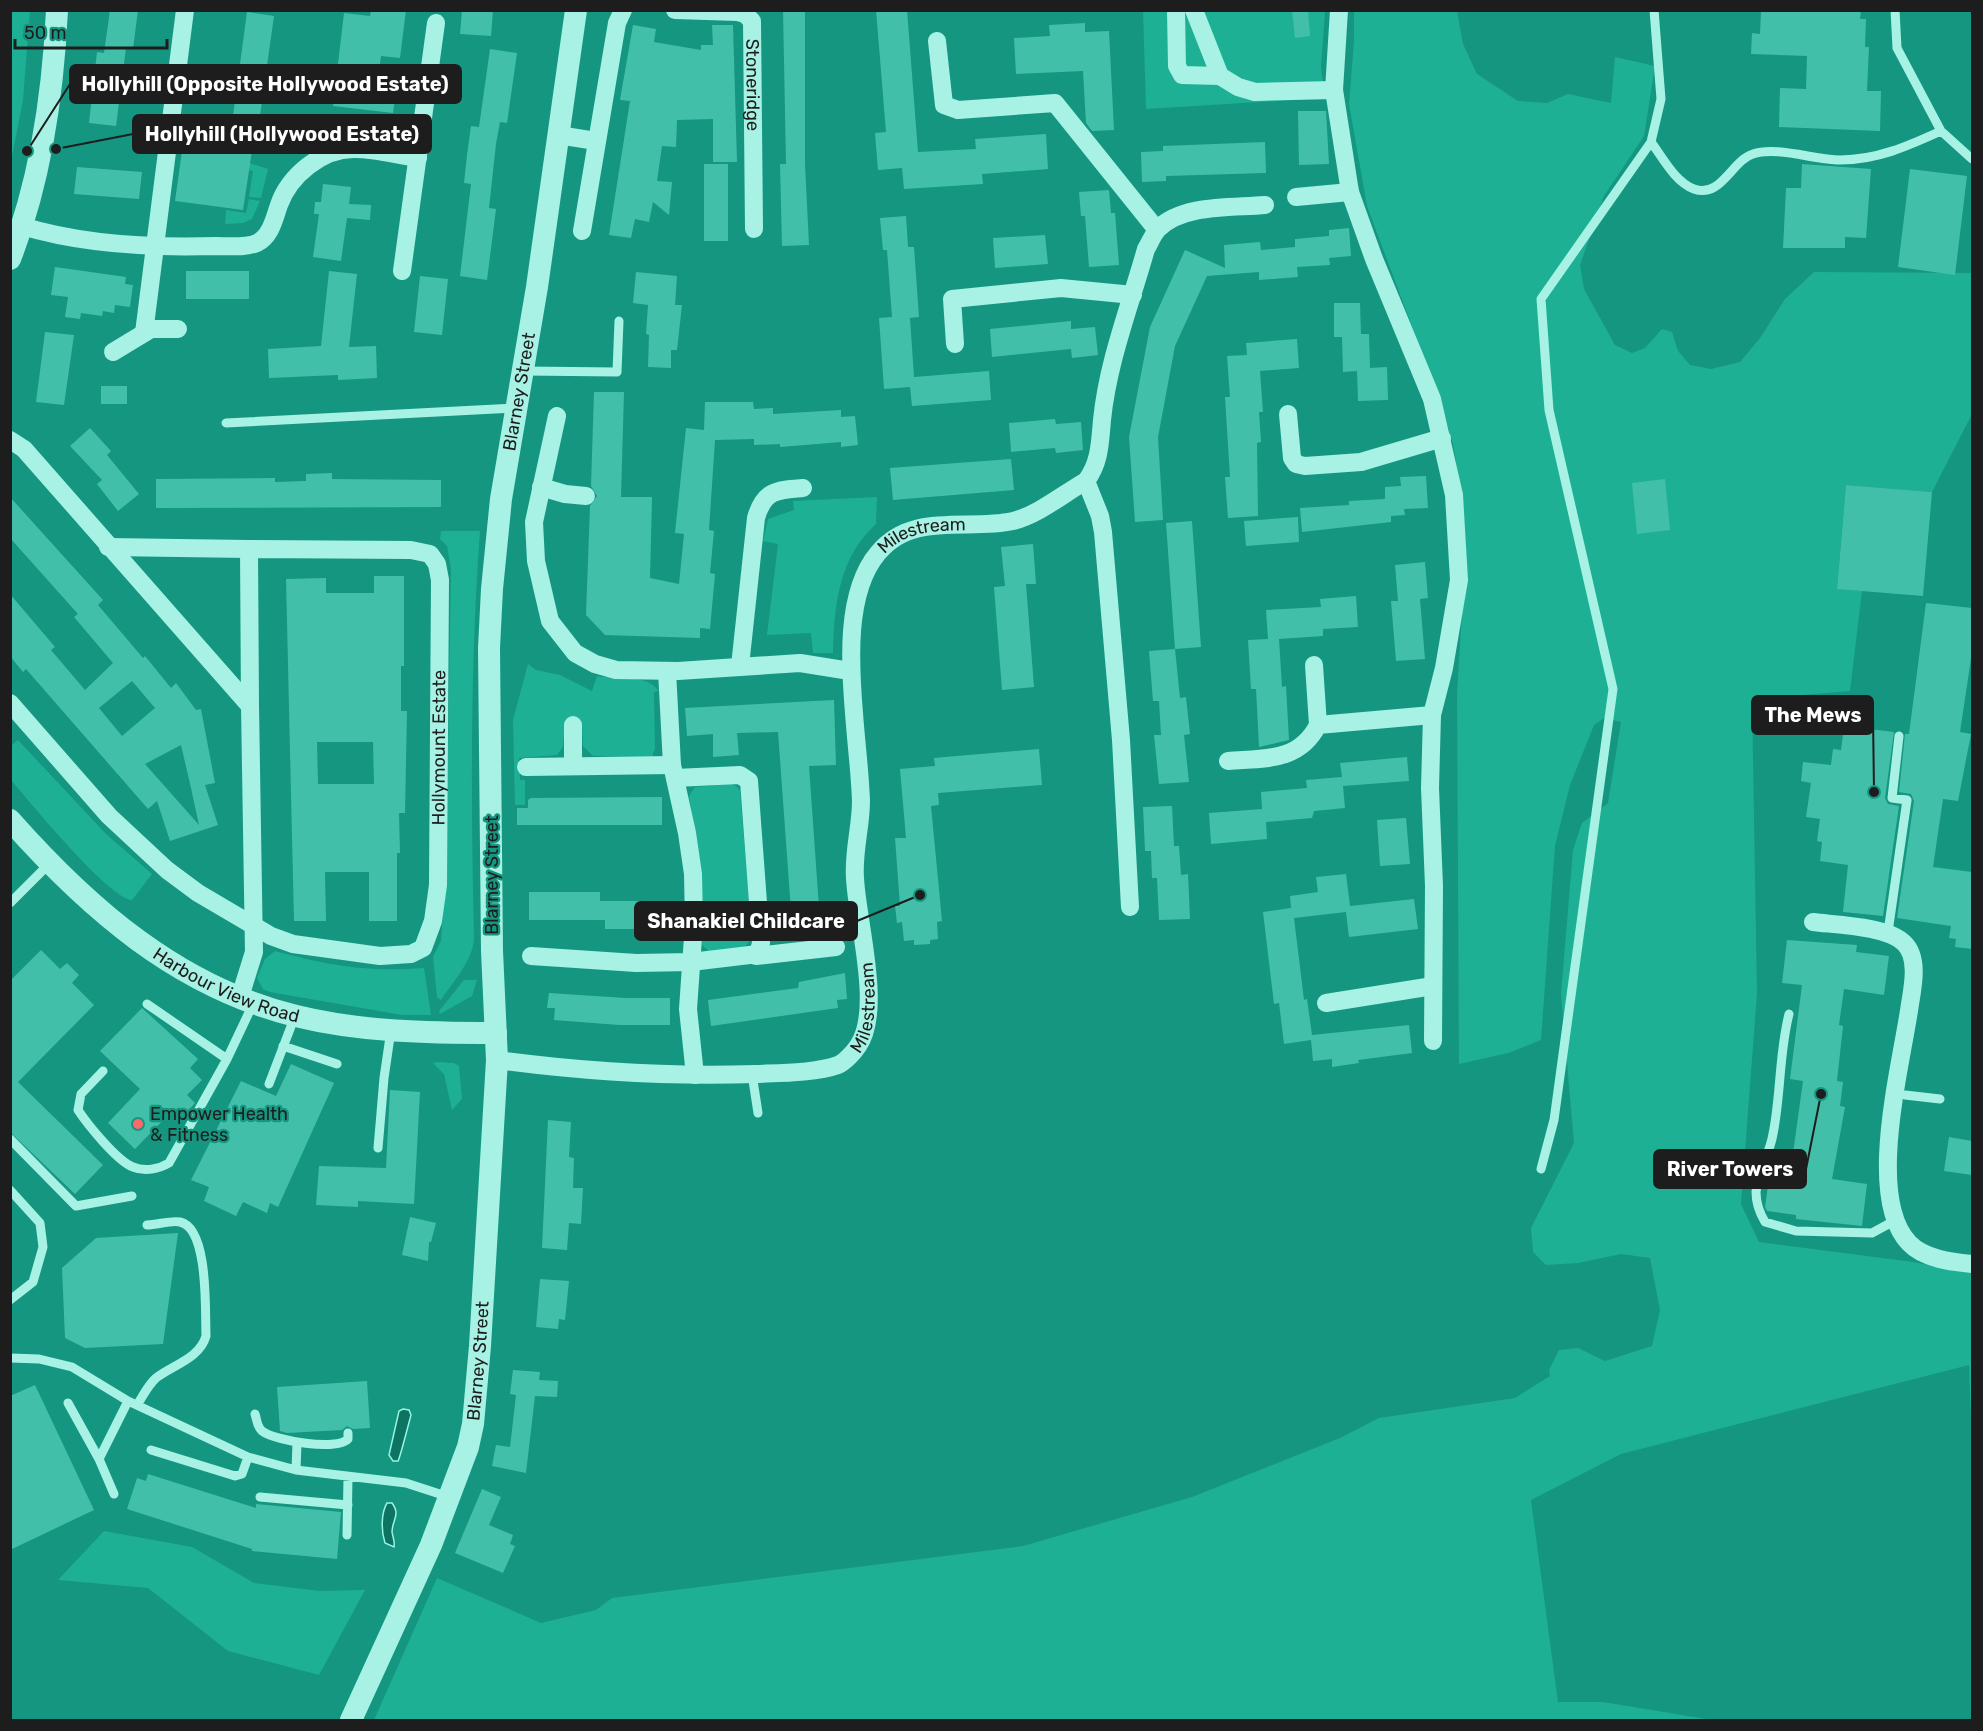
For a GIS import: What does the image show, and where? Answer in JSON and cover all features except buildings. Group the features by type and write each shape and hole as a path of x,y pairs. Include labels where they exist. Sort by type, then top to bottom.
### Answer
{"street":[{"path":"10,259 35,182 47,118 57,10"},
{"path":"144,333 185,10"},
{"name":"Blarney Street","path":"351,1720 432,1545 468,1447 477,1389 497,1060 492,951 489,648 496,544 576,10"},
{"path":"582,231 617,23 623,10"},
{"name":"Stoneridge","path":"675,10 738,12 746,14 752,21 754,229"},
{"path":"1176,10 1178,72 1189,76 1220,76 1238,87 1255,92 1334,90"},
{"path":"1194,10 1220,76"},
{"path":"1339,10 1334,90 1350,192 1374,259 1432,399 1454,495 1459,580 1444,668 1432,715 1433,1041"},
{"path":"402,271 436,23"},
{"path":"937,41 944,105 958,110 1055,103 1157,230"},
{"path":"558,135 596,141"},
{"path":"22,226 43,232 154,248 256,243 270,230 288,185 313,163 340,150 355,149 418,158"},
{"path":"1296,197 1350,192"},
{"path":"1130,907 1121,740 1103,532 1086,481 1094,472 1098,459 1107,381 1146,249 1157,230 1171,219 1191,212 1265,205"},
{"path":"954,344 952,299 1061,288 1133,295"},
{"path":"113,352 151,329 178,329"},
{"path":"1288,414 1292,458 1296,464 1305,466 1360,462 1442,438"},
{"path":"557,416 534,522 537,576 550,621 561,638 585,659 605,668 667,671 800,663 850,671"},
{"path":"10,440 24,449 250,706"},
{"name":"Milestream","path":"497,1060 588,1072 695,1075 787,1073 840,1065 857,1047 867,1029 869,1000 855,878 855,842 861,804 850,671 854,622 861,586 879,551 894,538 915,528 1013,521 1086,481"},
{"path":"541,487 586,496"},
{"path":"740,666 759,506 777,490 803,488"},
{"name":"Hollymount Estate","path":"10,703 17,724 167,870 198,893 271,936 293,944 380,956 404,955 423,948 432,921 438,885 440,580 437,564 430,554 419,550 108,547"},
{"path":"247,999 254,952 249,549"},
{"path":"1228,761 1272,758 1295,752 1308,741 1318,724 1314,665"},
{"path":"667,671 673,772 693,874 694,923 688,1009 695,1075"},
{"path":"1318,724 1432,715"},
{"path":"573,724 573,766"},
{"path":"526,767 573,766 740,776 749,782 761,943 756,956"},
{"name":"Harbour View Road","path":"10,820 50,864 111,921 163,960 247,999 295,1016 391,1030 496,1033"},
{"path":"1813,922 1888,932 1907,945 1911,954 1914,981 1890,1132 1887,1180 1894,1221 1910,1244 1923,1252 1936,1258 1972,1264"},
{"path":"531,956 621,963 692,962 837,946"},
{"path":"1326,1003 1433,986"}],"lane":[{"path":"1541,1169 1554,1120 1613,689 1549,410 1541,299 1651,142 1661,99 1654,10"},
{"path":"1895,10 1897,48 1941,131 1972,159"},
{"path":"1651,142 1677,177 1695,190 1710,190 1727,178 1738,162 1754,153 1840,160 1875,157 1941,131"},
{"path":"522,371 617,372 619,321"},
{"path":"226,423 515,408"},
{"path":"1888,932 1907,800 1892,798 1899,736"},
{"path":"10,903 50,864"},
{"path":"103,1071 81,1094 78,1110 85,1120 132,1167 153,1169 169,1163 227,1059 247,999"},
{"path":"147,1004 227,1059"},
{"path":"1789,1014 1782,1038 1782,1070 1773,1135 1756,1191 1758,1210 1766,1222 1796,1231 1872,1233 1894,1221"},
{"path":"269,1084 295,1016"},
{"path":"378,1148 384,1077 391,1030"},
{"path":"284,1046 337,1064"},
{"path":"752,1074 758,1113"},
{"path":"1905,1095 1940,1099"},
{"path":"10,1139 76,1206 132,1196"},
{"path":"10,1190 40,1223 43,1247 40,1266 33,1282 10,1300"},
{"path":"137,1405 154,1380 189,1358 205,1341 206,1336 202,1260 197,1239 190,1229 180,1222 147,1225"},
{"path":"10,1358 39,1359 72,1367 128,1401 248,1457 296,1470 406,1483 449,1497"},
{"path":"99,1459 128,1401"},
{"path":"68,1403 99,1459 114,1494"},
{"path":"255,1414 258,1427 263,1432 297,1443 342,1444 348,1439 348,1432"},
{"path":"296,1470 297,1443"},
{"path":"151,1450 235,1476 242,1474 248,1457"},
{"path":"347,1535 348,1477"},
{"path":"260,1497 348,1505"}],"green space":[{"path":"11,10 30,11 23,100 11,162"},
{"path":"1143,11 1325,11 1321,67 1325,98 1146,109"},
{"path":"1354,11 1457,11 1463,44 1477,74 1518,101 1547,103 1568,94 1611,103 1615,57 1655,66 1644,136 1604,196 1580,265 1584,289 1615,345 1632,353 1645,348 1662,329 1672,332 1678,351 1690,365 1711,369 1740,362 1760,338 1785,299 1814,272 1972,273 1972,414 1932,492 1846,485 1837,588 1862,591 1850,691 1752,699 1757,994 1741,1204 1759,1242 1913,1262 1972,1273 1972,1449 1969,1365 1621,1454 1531,1500 1558,1702 1603,1702 1712,1720 374,1720 437,1578 541,1623 596,1610 612,1598 1023,1546 1192,1497 1340,1438 1379,1418 1515,1398 1550,1376 1549,1370 1559,1350 1578,1348 1605,1361 1652,1346 1660,1310 1650,1258 1621,1254 1578,1263 1546,1265 1533,1252 1531,1228 1574,1143 1561,994 1573,850 1582,823 1608,803 1621,722 1604,718 1594,725 1570,785 1555,846 1541,1040 1508,1053 1459,1064 1457,694 1466,546 1462,498 1453,444 1438,396 1367,206 1349,104"},
{"path":"249,163 268,169 261,198 249,197 253,171 248,170"},
{"path":"249,199 260,201 252,219 243,223 225,224 226,210 246,213"},
{"path":"877,497 876,524 854,552 841,583 835,617 833,653 813,653 811,633 767,635 778,544 763,541 768,519 794,510 793,501"},
{"path":"441,531 480,531 474,633 472,736 474,940 470,956 441,1000 437,997 433,957 441,941 446,869 451,569 447,546 440,539"},
{"path":"528,664 536,670 560,675 592,691 597,676 639,679 653,685 659,691 654,692 655,748 652,757 593,756 583,746 582,724 565,724 563,747 557,755 519,758 520,780 525,780 525,805 515,805 513,720"},
{"path":"18,740 106,834 152,874 132,900 106,884 88,867 11,780 11,746"},
{"path":"731,784 740,791 752,938 744,948 710,952 702,945 702,883 689,796 695,787"},
{"path":"275,951 349,967 424,968 431,1015 402,1015 270,992 263,989 257,978 265,959"},
{"path":"464,980 477,980 472,996 440,1014 439,1011"},
{"path":"433,1063 454,1063 459,1066 462,1099 452,1110 444,1074"},
{"path":"104,1531 192,1547 254,1583 320,1591 365,1590 319,1675 228,1651 148,1588 58,1580"}],"water":[{"path":"409,1410 411,1415 398,1461 393,1461 389,1455 399,1411"},
{"path":"387,1503 392,1503 396,1511 392,1528 394,1547 385,1543 383,1533 382,1522"}],"place":[{"name":"Hollyhill (Hollywood Estate)","path":"56,149"},
{"name":"Hollyhill (Opposite Hollywood Estate)","path":"27,151"},
{"name":"The Mews","path":"1874,792"},
{"name":"Shanakiel Childcare","path":"920,895"},
{"name":"River Towers","path":"1821,1094"},
{"name":"Empower Health & Fitness","path":"138,1124"}]}
